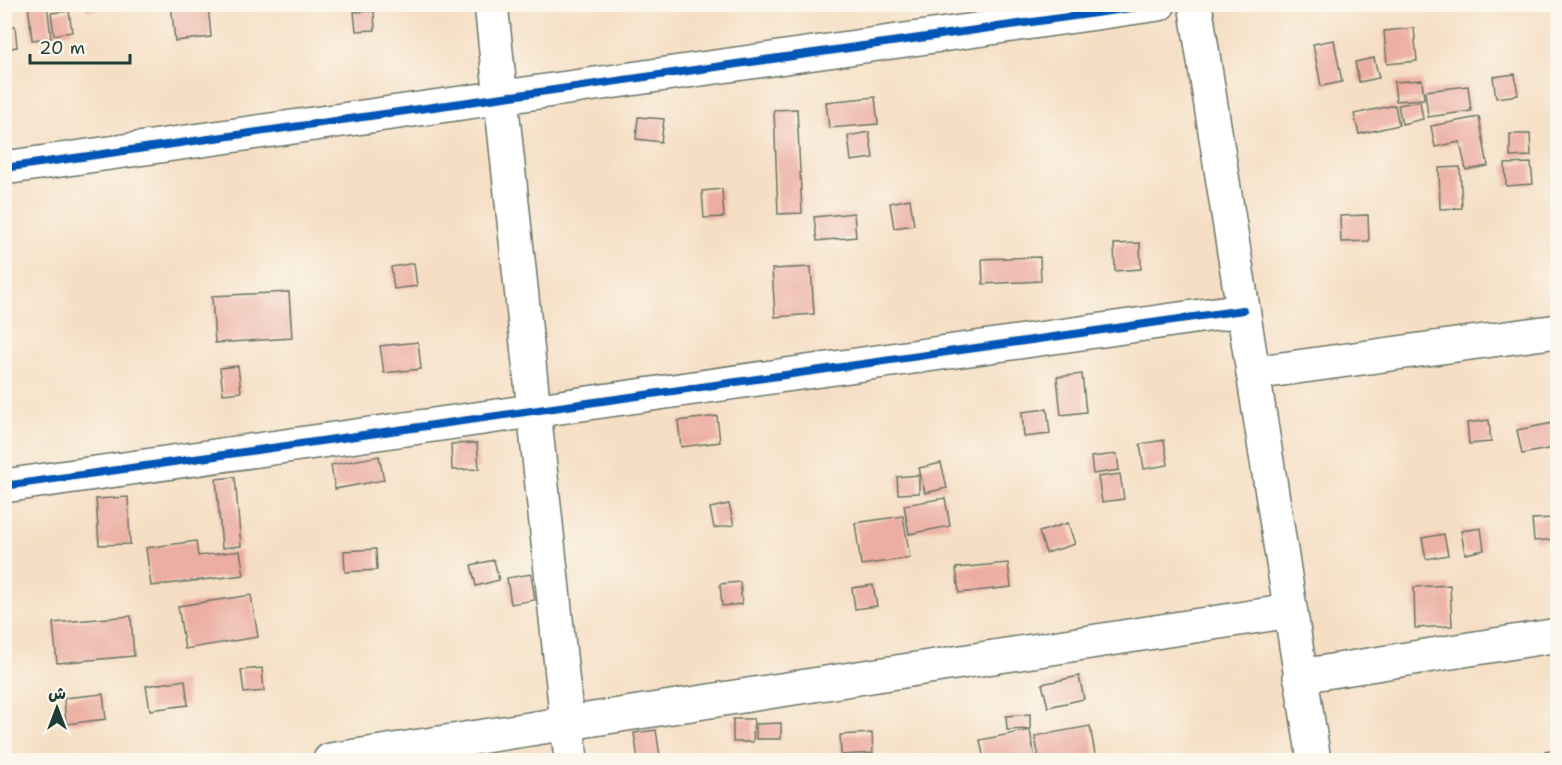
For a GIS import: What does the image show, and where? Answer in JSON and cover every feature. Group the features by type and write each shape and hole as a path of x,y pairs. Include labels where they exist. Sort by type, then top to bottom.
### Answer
{"street":[{"path":"491,4 503,97 571,760"},
{"path":"4,168 1159,4"},
{"path":"1195,4 1314,760"},
{"path":"4,486 1244,310"},
{"path":"1253,373 1557,331"},
{"path":"330,760 1290,611"},
{"path":"1300,676 1557,635"}],"building":[{"path":"28,4 47,4 51,38 32,40"},
{"path":"86,4 121,4 121,6 87,11"},
{"path":"171,4 208,4 211,37 175,41"},
{"path":"69,11 72,32 54,35 51,13"},
{"path":"374,11 375,30 356,31 354,12"},
{"path":"15,26 17,47 4,49 4,27"},
{"path":"1414,28 1417,61 1387,64 1384,31"},
{"path":"1334,40 1342,82 1321,86 1313,44"},
{"path":"1374,58 1379,78 1359,82 1355,62"},
{"path":"1515,74 1518,95 1496,98 1493,77"},
{"path":"1422,80 1424,99 1396,101 1394,82"},
{"path":"1468,86 1471,111 1428,117 1425,91"},
{"path":"875,97 878,124 829,128 826,102"},
{"path":"1420,101 1423,119 1402,124 1398,105"},
{"path":"1395,105 1399,125 1359,134 1354,114"},
{"path":"797,109 802,213 778,214 774,110"},
{"path":"638,117 664,119 661,142 636,139"},
{"path":"1479,117 1488,166 1466,170 1460,142 1435,147 1431,126"},
{"path":"869,132 873,158 851,161 848,136"},
{"path":"1510,134 1530,134 1531,156 1510,157"},
{"path":"1531,163 1533,184 1506,186 1505,164"},
{"path":"1460,167 1462,208 1440,209 1439,168"},
{"path":"722,189 724,217 704,218 702,191"},
{"path":"910,199 914,225 894,228 890,203"},
{"path":"854,213 856,237 817,241 814,217"},
{"path":"1368,215 1369,241 1341,242 1340,216"},
{"path":"1140,243 1141,269 1115,271 1114,244"},
{"path":"1040,257 1041,281 983,284 982,259"},
{"path":"414,263 417,286 394,289 391,267"},
{"path":"811,267 814,314 775,317 772,269"},
{"path":"289,292 292,338 215,343 212,296"},
{"path":"418,342 421,369 384,373 380,346"},
{"path":"238,366 241,392 223,394 220,368"},
{"path":"1082,374 1086,412 1061,415 1057,377"},
{"path":"1047,409 1050,434 1024,437 1022,412"},
{"path":"717,416 720,442 681,447 678,421"},
{"path":"1489,420 1491,442 1469,444 1467,423"},
{"path":"1558,422 1558,447 1522,454 1517,430"},
{"path":"1164,440 1168,465 1144,469 1140,444"},
{"path":"477,443 479,469 452,470 451,444"},
{"path":"1117,454 1119,470 1093,474 1091,457"},
{"path":"379,456 384,480 335,489 331,465"},
{"path":"941,463 947,488 925,493 919,468"},
{"path":"1120,474 1124,499 1102,502 1098,477"},
{"path":"919,475 919,493 898,494 897,477"},
{"path":"235,477 241,546 222,548 216,479"},
{"path":"128,497 130,544 99,545 96,499"},
{"path":"945,498 950,526 909,534 904,505"},
{"path":"729,504 734,525 714,528 710,508"},
{"path":"903,516 910,558 861,565 855,523"},
{"path":"1555,518 1557,539 1534,541 1532,519"},
{"path":"1068,523 1075,544 1046,553 1039,532"},
{"path":"1481,528 1484,550 1465,554 1461,531"},
{"path":"1444,534 1448,555 1426,559 1422,538"},
{"path":"196,541 198,556 240,551 244,575 151,586 146,548"},
{"path":"376,549 377,570 345,572 344,551"},
{"path":"494,560 499,580 476,586 471,565"},
{"path":"1008,563 1011,587 959,593 956,568"},
{"path":"531,574 535,600 511,604 507,578"},
{"path":"740,582 742,604 722,606 720,584"},
{"path":"873,585 877,606 855,609 852,588"},
{"path":"1450,585 1452,626 1415,628 1414,587"},
{"path":"251,595 258,637 185,649 178,606"},
{"path":"131,616 134,656 57,663 53,623"},
{"path":"262,668 264,691 244,693 241,670"},
{"path":"1079,676 1084,699 1048,707 1042,684"},
{"path":"185,680 188,705 150,710 146,686"},
{"path":"103,694 106,719 66,724 64,698"},
{"path":"1030,714 1030,729 1007,730 1006,716"},
{"path":"733,719 754,719 753,742 733,742"},
{"path":"781,723 781,739 756,739 756,724"},
{"path":"1090,726 1096,760 1039,760 1035,736"},
{"path":"656,730 660,756 638,759 634,733"},
{"path":"1030,730 1035,760 984,760 980,740"},
{"path":"872,733 873,753 841,755 840,735"},
{"path":"1558,749 1558,760 1546,760 1545,751"}],"cycle path":[{"path":"4,168 1159,4"},
{"path":"4,486 1243,310"}]}
